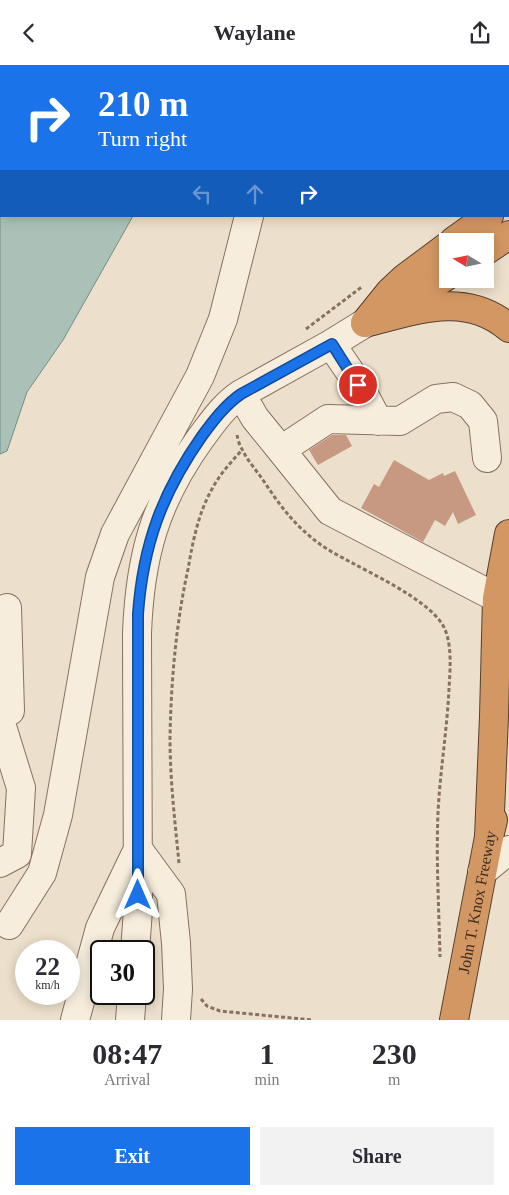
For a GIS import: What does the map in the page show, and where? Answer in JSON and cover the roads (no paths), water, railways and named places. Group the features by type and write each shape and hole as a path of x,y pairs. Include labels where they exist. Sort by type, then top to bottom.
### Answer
{"highway":[{"path":"465,233 488,217"},
{"path":"494,245 509,235"},
{"path":"365,323 390,292 439,253"},
{"path":"365,323 402,304 439,281"},
{"path":"365,323 429,308 455,305 486,313 509,328"},
{"path":"499,844 494,716 497,598 509,534"},
{"name":"John T. Knox Freeway","path":"454,1019 482,872 499,844 509,760"}],"street":[{"path":"11,926 42,873 58,815 100,577 116,534 200,376 223,319 249,217"},
{"path":"136,940 138,910 137,633 139,594 146,554 157,517 174,480 195,446 227,405 241,394 332,344 365,323"},
{"path":"332,344 378,421"},
{"path":"241,394 255,418 330,511 497,598"},
{"path":"281,450 328,419 400,421 436,399 453,397 470,405 483,421 487,458"},
{"path":"0,713 10,711 7,608"},
{"path":"0,720 21,789 17,854 0,863"},
{"path":"75,1020 100,928 138,849"},
{"path":"138,849 171,894 178,989 176,1020"},
{"path":"130,1020 131,1005"}]}
